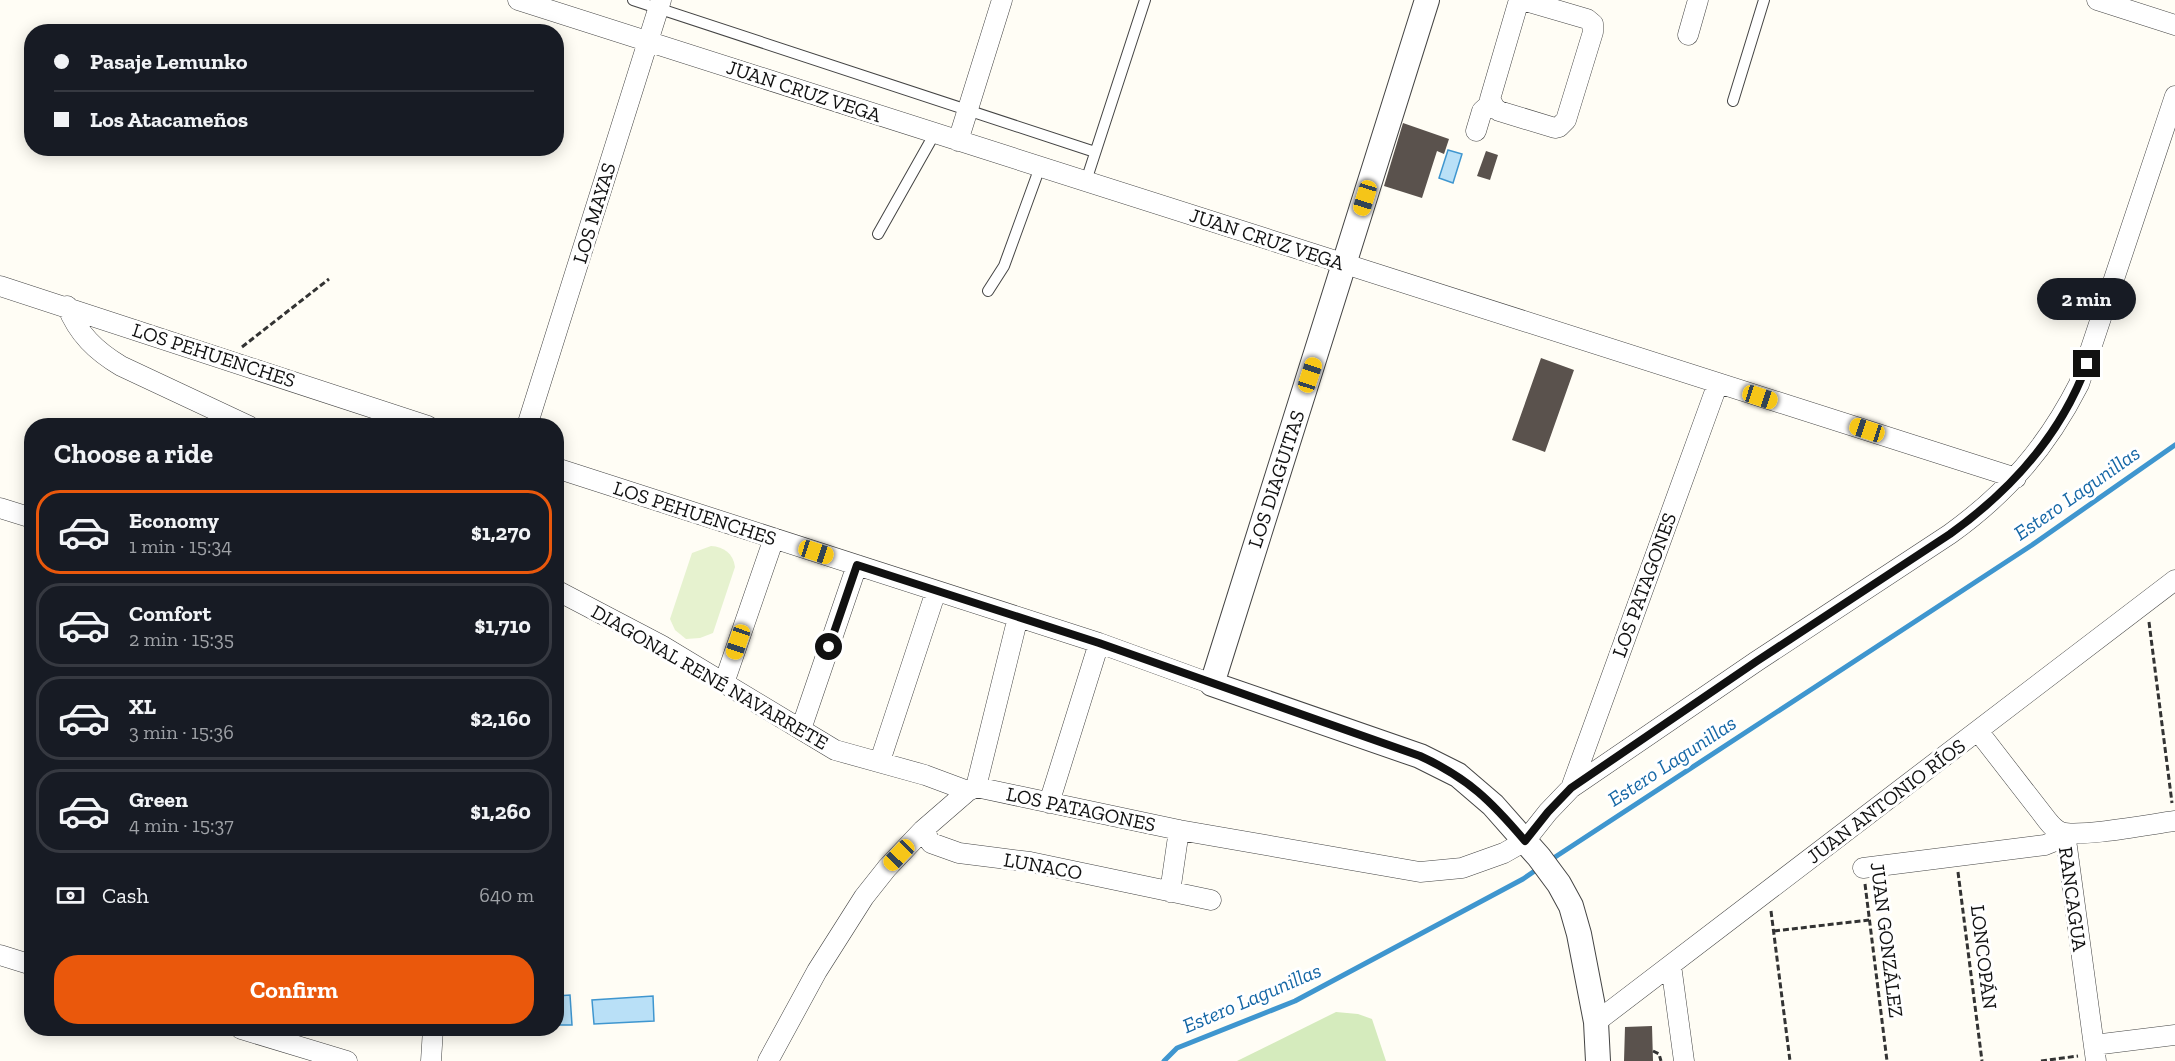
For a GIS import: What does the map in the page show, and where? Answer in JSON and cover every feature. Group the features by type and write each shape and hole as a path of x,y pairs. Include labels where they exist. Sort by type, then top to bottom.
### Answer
{"street":[{"name":"JUAN CRUZ VEGA","path":"518,0 2016,478"},
{"path":"958,141 1002,0"},
{"name":"LOS DIAGUITAS","path":"1212,684 1427,0"},
{"path":"1521,0 1587,19 1593,24 1593,32 1566,120 1559,127 1550,128 1499,111 1491,103 1491,91 1521,0"},
{"path":"1688,34 1698,0"},
{"path":"2097,0 2175,25"},
{"name":"LOS MAYAS","path":"530,418 660,4"},
{"path":"1598,1061 1596,1022 1576,920 1559,884 1532,849 1548,812 1571,788 1757,661 1950,534 1978,513 2016,478 2062,418 2079,384 2175,96"},
{"path":"1476,131 1482,111 1491,103"},
{"name":"LOS PEHUENCHES","path":"0,286 67,306 404,418"},
{"path":"67,306 77,328 106,357 232,418"},
{"name":"LOS PATAGONES","path":"1571,788 1718,383"},
{"name":"LOS PEHUENCHES","path":"564,471 1099,643 1440,765 1458,775 1478,791 1532,849"},
{"path":"0,508 24,516"},
{"path":"724,683 774,538"},
{"path":"801,729 857,565"},
{"name":"JUAN ANTONIO RÍOS","path":"1596,1022 2175,580"},
{"path":"880,761 936,591"},
{"name":"DIAGONAL RENÉ NAVARRETE","path":"564,594 661,645 836,750 972,789"},
{"path":"768,1061 817,972 864,897 887,868 923,830 972,789 1018,617"},
{"path":"1049,803 1099,643"},
{"name":"RANCAGUA","path":"1978,731 2047,820 2056,830 2063,833 2067,847 2095,1053"},
{"name":"LOS PATAGONES","path":"972,789 1179,830 1420,872 1462,868 1504,853 1532,849"},
{"path":"1863,868 2045,845 2063,833 2081,833 2175,821"},
{"name":"LUNACO","path":"923,830 931,843 958,853 1030,862 1211,900"},
{"path":"1170,892 1179,830"},
{"path":"0,955 24,962"},
{"path":"1671,965 1684,1061"},
{"path":"2095,1053 2175,1035"},
{"path":"264,1036 347,1061"},
{"path":"431,1061 433,1036"}],"lane":[{"path":"633,0 660,4 967,111 1095,152"},
{"path":"1086,182 1145,0"},
{"path":"1732,101 1764,0"},
{"path":"878,234 935,133"},
{"path":"988,291 1004,266 1040,167"}],"path":[{"path":"226,359 329,279"},
{"path":"2147,602 2175,821"},
{"name":"LONCOPÁN","path":"1955,856 1982,1061"},
{"name":"JUAN GONZÁLEZ","path":"1863,868 1887,1061"},
{"path":"1769,890 1790,1061"},
{"path":"1774,931 1869,920"},
{"path":"1653,1051 1659,1054 1661,1061"},
{"path":"2041,1061 2095,1053"}],"green space":[{"path":"711,546 727,552 735,567 713,633 700,638 686,639 675,630 670,619 692,553"},
{"path":"1336,1012 1358,1014 1372,1019 1386,1061 1237,1061"}],"water":[{"path":"1448,150 1462,154 1453,183 1439,178"},
{"path":"564,995 570,995 572,1025 564,1025"},
{"path":"653,996 654,1021 594,1024 592,1000"}],"building":[{"path":"1403,123 1449,139 1444,154 1437,151 1422,198 1384,186"},
{"path":"1486,151 1498,155 1490,180 1477,176"},
{"path":"1541,358 1574,370 1545,452 1512,440"},
{"path":"1652,1026 1653,1061 1624,1061 1625,1027"}],"waterway":[{"name":"Estero Lagunillas","path":"1549,861 2032,545 2175,445"},
{"name":"Estero Lagunillas","path":"1164,1061 1177,1048 1295,1001 1523,879 1539,868"}],"route":[{"path":"829,647 857,565 1099,643 1420,756 1458,775 1478,791 1506,818 1525,841 1559,799 1590,774 1950,534 1997,497 2016,478 2062,418 2087,364"}]}
